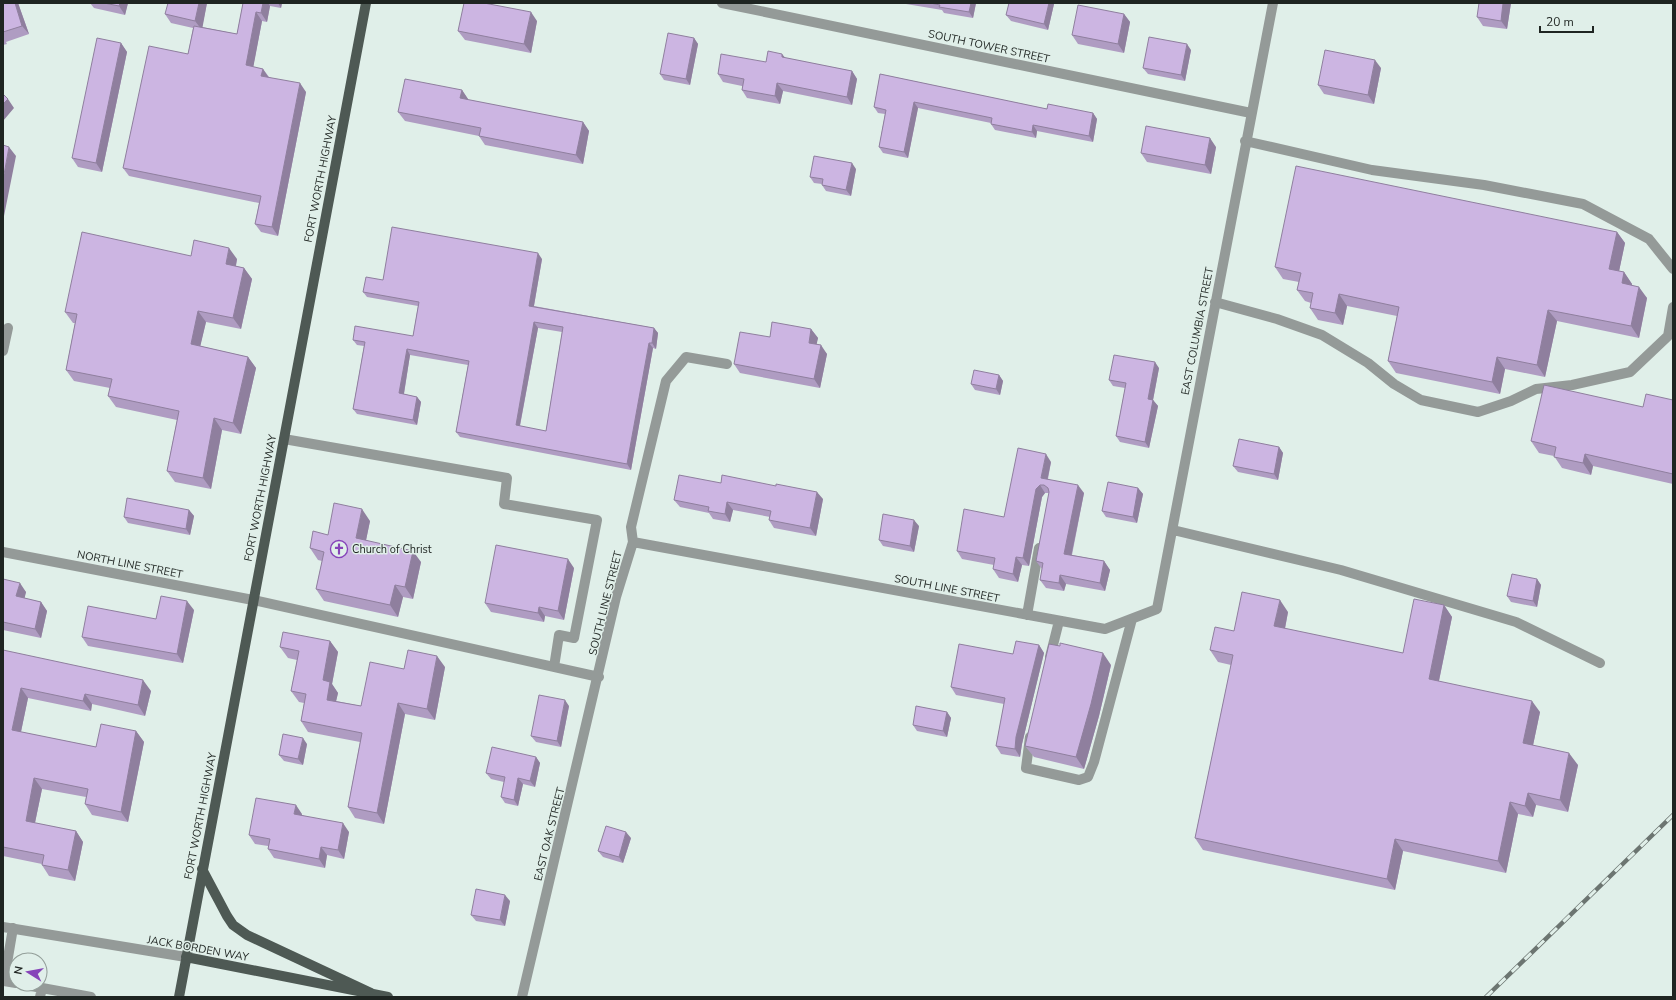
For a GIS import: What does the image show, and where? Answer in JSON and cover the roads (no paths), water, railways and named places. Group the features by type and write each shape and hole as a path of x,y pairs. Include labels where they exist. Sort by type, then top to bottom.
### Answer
{"main road":[{"name":"FORT WORTH HIGHWAY","path":"179,997 366,3"},
{"path":"202,869 233,925 247,935 371,993"},
{"name":"JACK BORDEN WAY","path":"186,957 388,997"}],"street":[{"name":"SOUTH TOWER STREET","path":"722,3 1251,112"},
{"name":"EAST COLUMBIA STREET","path":"1105,629 1157,609 1251,112 1274,3"},
{"path":"1246,141 1372,170 1484,186 1583,204 1649,240 1673,269"},
{"path":"1215,302 1322,335 1368,363 1394,384 1422,400 1478,412 1512,401 1536,389 1572,385 1630,372 1668,336 1673,307"},
{"path":"3,350 8,328"},
{"path":"633,542 631,527 666,381 686,357 727,364"},
{"path":"284,439 507,478 504,504 597,520 574,638 559,635 554,667"},
{"path":"1173,530 1341,570 1516,622 1600,663"},
{"path":"1027,615 1041,538"},
{"name":"SOUTH LINE STREET","path":"599,677 616,598 633,542 1105,629"},
{"name":"NORTH LINE STREET","path":"3,552 253,600"},
{"path":"253,600 599,677"},
{"path":"1033,724 1028,746 1026,768 1078,780 1088,777 1094,762 1132,619"},
{"path":"1048,665 1059,621"},
{"name":"EAST OAK STREET","path":"522,997 599,677"},
{"path":"8,928 4,981 8,982"},
{"name":"JACK BORDEN WAY","path":"8,928 186,957"},
{"path":"41,992 91,997"}],"railway":[{"path":"1486,997 1673,815"}],"place":[{"name":"Church of Christ","path":"339,549"}]}
